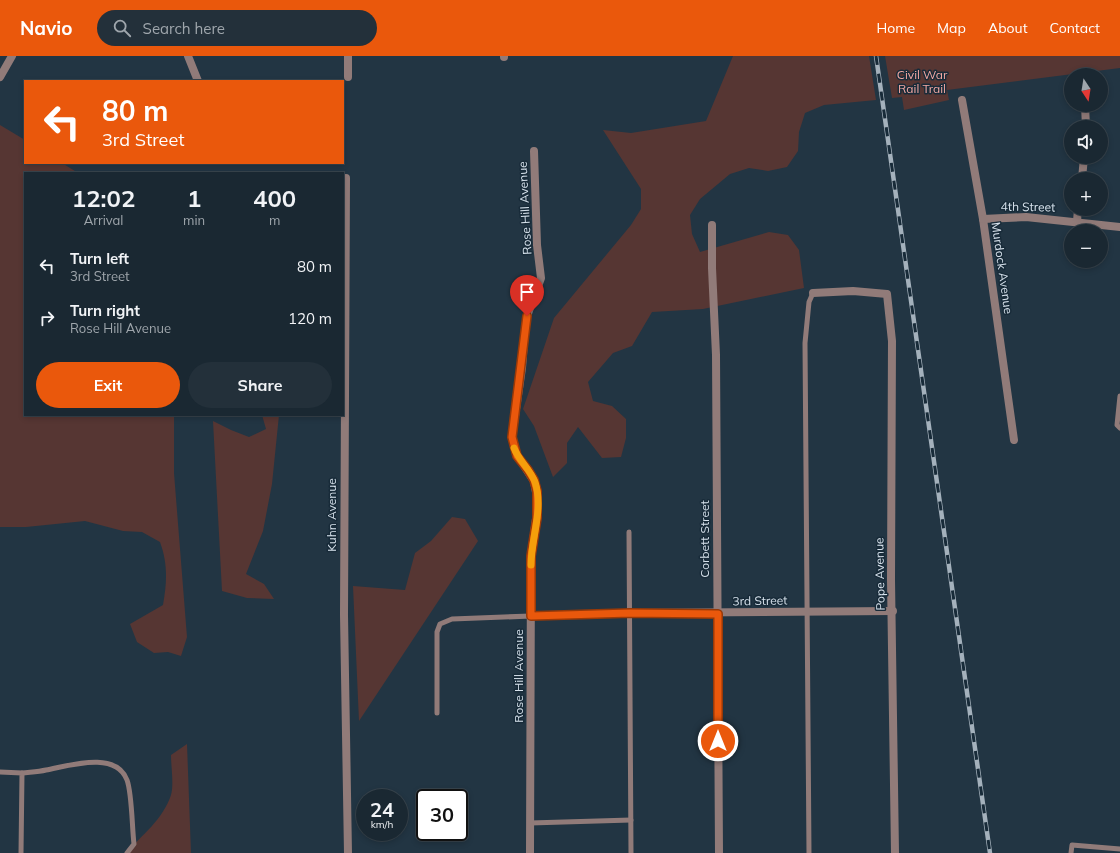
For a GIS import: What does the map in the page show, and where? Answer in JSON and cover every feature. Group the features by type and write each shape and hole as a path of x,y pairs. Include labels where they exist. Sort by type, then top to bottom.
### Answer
{"street":[{"path":"0,77 12,56"},
{"path":"188,56 198,80"},
{"path":"348,56 348,77"},
{"name":"Murdock Avenue","path":"962,100 983,219 1014,440"},
{"name":"Rose Hill Avenue","path":"530,853 531,556 537,518 537,491 534,480 517,456 512,437 522,368 526,322 541,278 536,238 534,151"},
{"name":"Kuhn Avenue","path":"346,178 344,307 344,615 348,853"},
{"path":"1077,216 1077,221"},
{"name":"4th Street","path":"983,219 1026,217 1077,221 1120,227"},
{"name":"Corbett Street","path":"712,225 712,275 716,355 719,853"},
{"name":"Pope Avenue","path":"813,293 853,291 887,294 892,341 891,580 893,610 895,853"},
{"name":"3rd Street","path":"531,616 630,613 807,613 893,610"}],"lane":[{"path":"809,853 805,343 808,302 813,293"},
{"path":"1120,396 1116,425 1120,428"},
{"path":"629,532 631,853"},
{"path":"437,713 437,632 440,624 452,619 531,616"},
{"path":"0,772 22,773 48,770 78,763 100,763 117,766 127,780 134,844 127,853"},
{"path":"20,853 22,773"},
{"path":"530,823 631,820"},
{"path":"1071,853 1072,845 1120,849"}],"green space":[{"path":"733,56 869,56 876,100 824,105 805,113 799,132 798,151 787,167 768,171 749,168 730,174 700,199 690,215 692,234 700,252 769,232 788,235 799,250 804,288 703,309 652,312 632,346 613,353 588,382 593,401 612,406 626,419 626,438 621,457 602,458 578,427 567,443 567,463 553,477 534,426 523,409 554,318 631,225 641,209 641,189 603,130 631,133 706,121"},
{"name":"Civil War Rail Trail","path":"885,56 1120,56 1120,68 1108,70 1108,68 1064,68 1064,75 947,90 949,100 904,110 902,97 892,98"},
{"path":"0,125 24,139 24,164 64,164 76,172 24,172 24,416 174,416 174,473 187,637 181,656 168,652 154,653 137,642 130,624 163,605 166,566 160,542 142,532 123,531 85,521 26,527 0,527"},
{"path":"262,416 279,416 272,484 263,531 246,574 264,584 274,599 247,598 222,591 213,421 249,437 266,429"},
{"path":"452,517 465,519 478,541 359,721 353,586 405,590 415,553 431,541"},
{"path":"187,744 191,853 125,853 151,827 163,812 172,791 171,755"}],"railway":[{"path":"876,56 990,853"}],"slow traffic":[{"path":"514,448 520,461 534,480 537,491 537,518 531,565"}],"route":[{"path":"527,316 522,368 512,423 512,437 517,456 534,480 537,491 537,518 531,556 531,616 630,613 718,614 718,741"}]}
